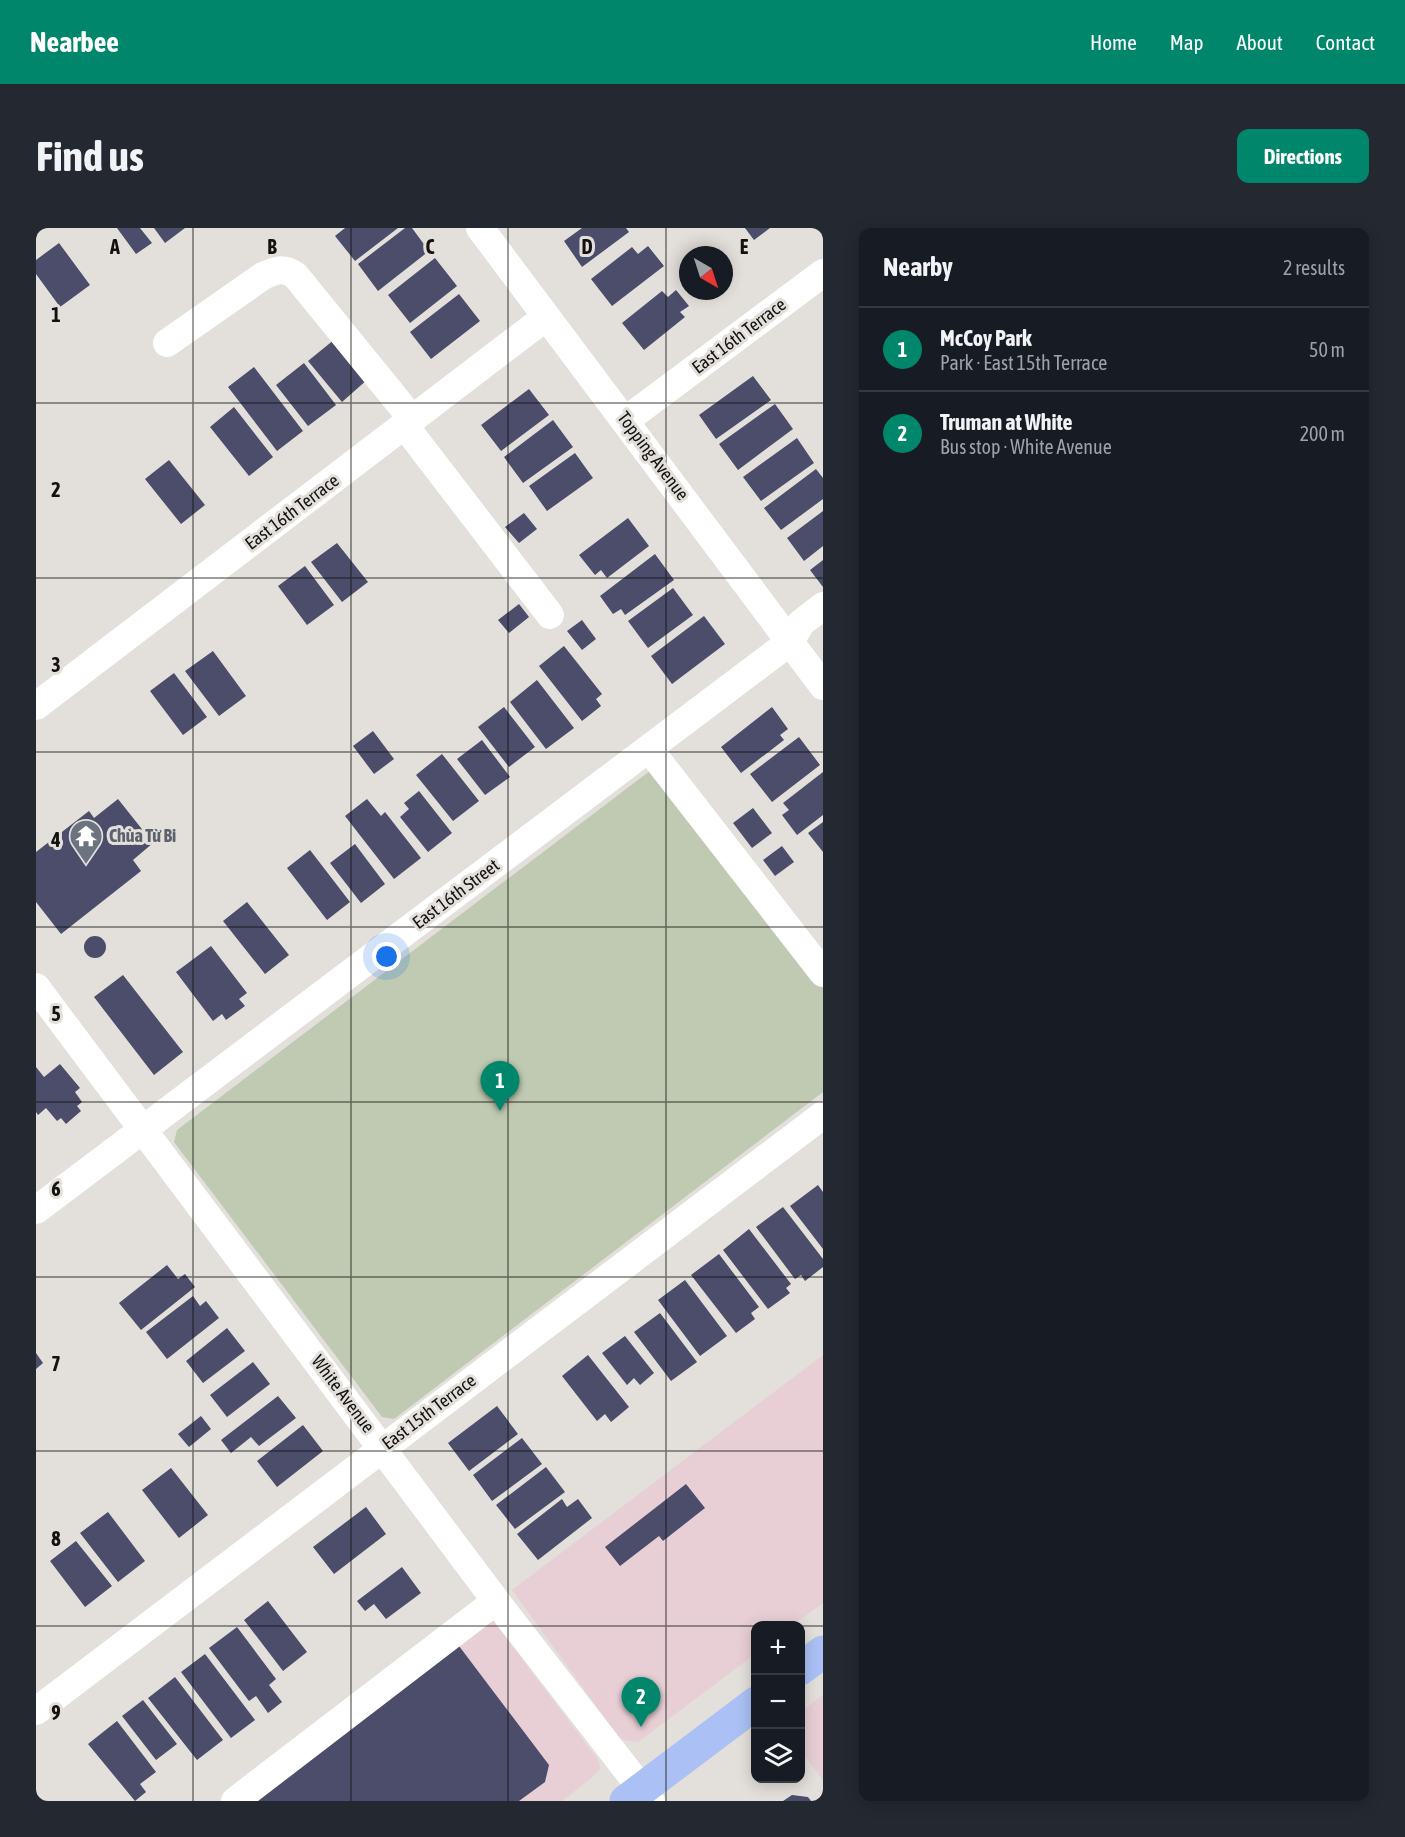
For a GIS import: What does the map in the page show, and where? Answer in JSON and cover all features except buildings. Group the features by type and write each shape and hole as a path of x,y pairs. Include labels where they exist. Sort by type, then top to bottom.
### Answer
{"main road":[{"path":"805,1666 823,1652"},
{"path":"639,1797 751,1707"}],"street":[{"name":"Topping Avenue","path":"480,228 823,686"},
{"path":"167,343 263,276 276,270 287,269 296,276 409,423 550,615"},
{"name":"East 16th Terrace","path":"626,420 823,273"},
{"name":"East 16th Terrace","path":"36,705 546,317"},
{"name":"East 16th Street","path":"36,1210 790,642 801,623 823,606"},
{"path":"649,749 823,973"},
{"name":"White Avenue","path":"36,987 383,1447 639,1797"},
{"name":"East 15th Terrace","path":"36,1710 823,1115"},
{"path":"235,1801 496,1601"}],"shaded area":[{"path":"823,1355 823,1603 798,1621 751,1621 751,1657 638,1742 621,1740 512,1590"},
{"path":"485,1610 599,1761 600,1769 562,1801 225,1801"},
{"path":"823,1695 823,1780 805,1756 805,1708"}],"green space":[{"path":"655,767 823,986 823,1092 394,1419 382,1417 174,1142 177,1130"}],"place":[{"name":"Chùa Từ Bi","path":"86,865"},
{"name":"McCoy Park","path":"500,1111"},
{"name":"Truman at White","path":"641,1727"}]}
